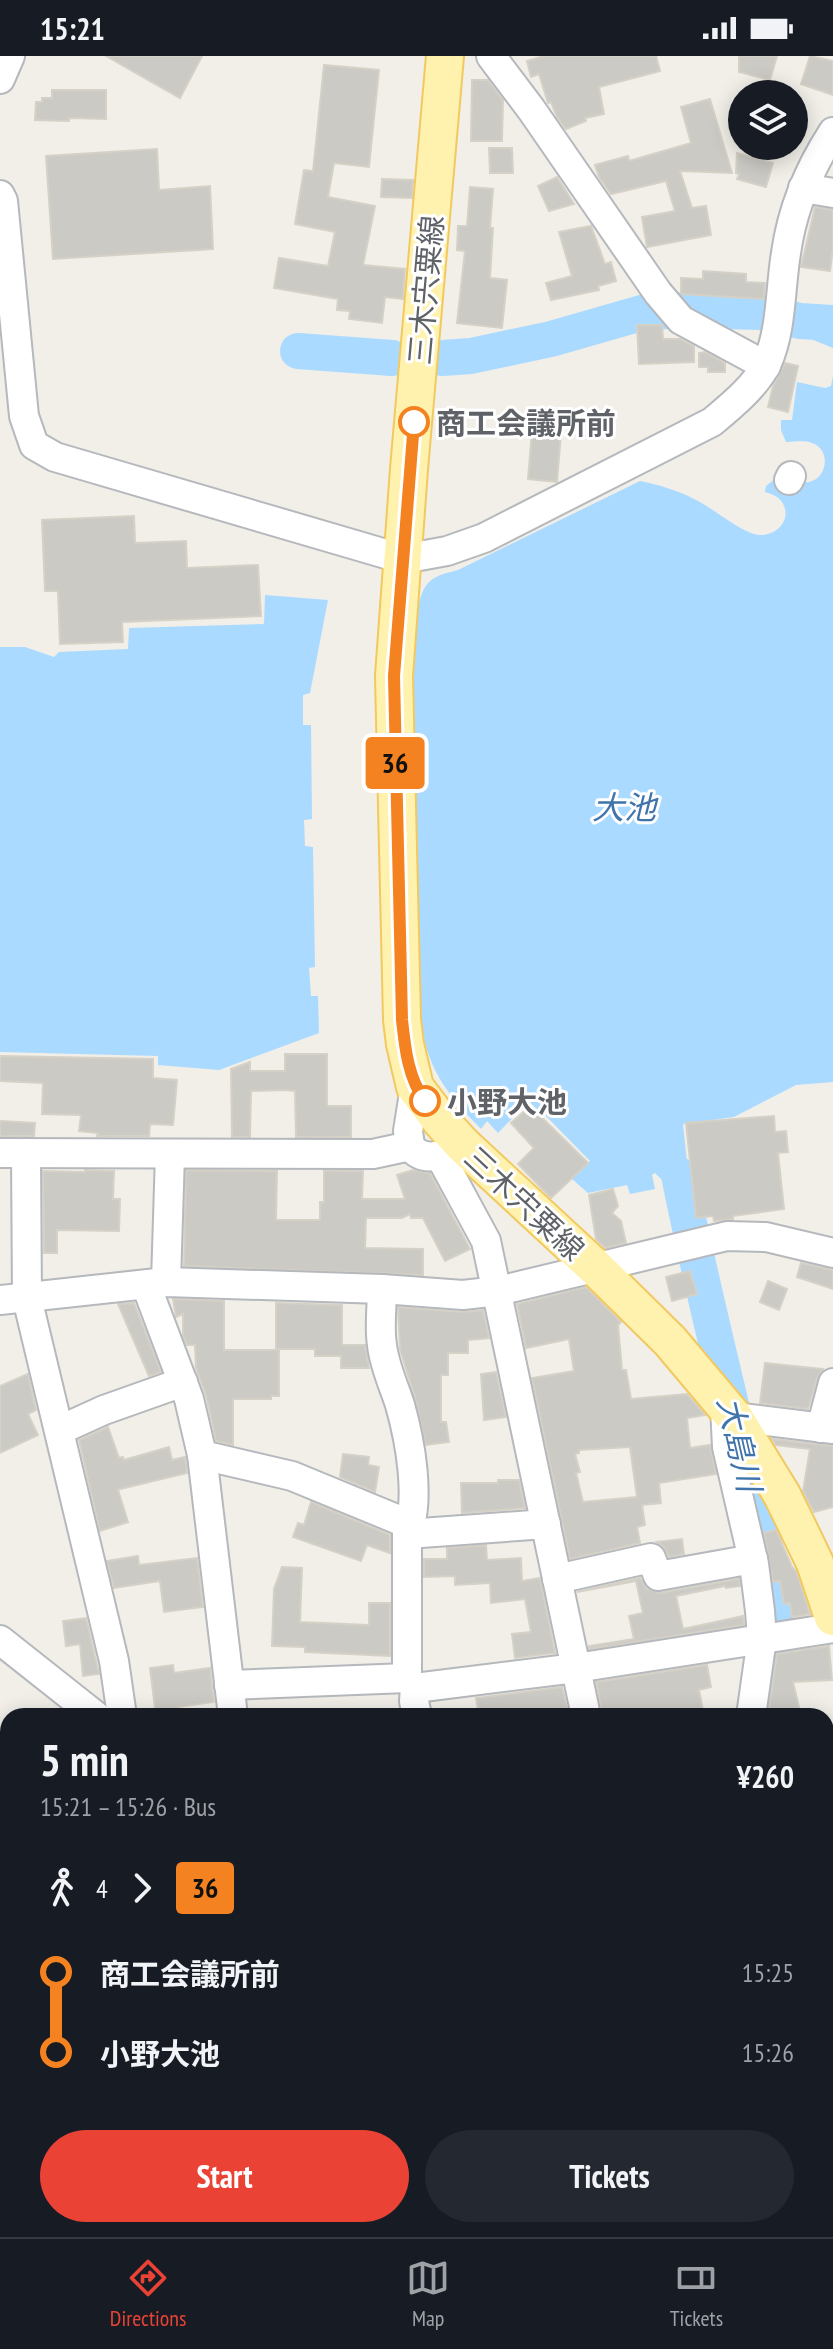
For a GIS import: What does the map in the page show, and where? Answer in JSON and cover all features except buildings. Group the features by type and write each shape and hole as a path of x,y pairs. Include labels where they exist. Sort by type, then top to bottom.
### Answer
{"main road":[{"name":"三木宍粟線","path":"445,56 394,688 402,1020 415,1087 440,1120 451,1150 597,1269 670,1341 729,1412 782,1495 815,1563 833,1617"}],"street":[{"path":"0,79 10,56"},
{"path":"491,56 658,293 681,320 766,366"},
{"path":"0,195 5,215 24,416 34,445 70,462 403,559 447,551 484,538 712,422 735,403 766,366 776,334 793,217 803,188 833,132"},
{"path":"803,188 833,193"},
{"path":"415,1087 408,1131 410,1146 415,1153 431,1157 451,1150 486,1241 584,1708"},
{"path":"121,1708 114,1661 60,1430 14,1299 13,1153 373,1154 410,1146"},
{"path":"170,1154 156,1283 202,1455 232,1708"},
{"path":"14,1299 156,1283 382,1289 463,1295 498,1291 597,1269 727,1236 766,1237 833,1253"},
{"path":"382,1289 382,1346 409,1444 412,1483 413,1511 409,1529 413,1694"},
{"path":"60,1430 104,1410 183,1382"},
{"path":"752,1708 762,1638 753,1559 727,1447 729,1412 827,1428 833,1383"},
{"path":"202,1455 292,1476 409,1529 546,1524"},
{"path":"557,1579 651,1558 658,1576 753,1559"},
{"path":"229,1685 413,1694 833,1628"},
{"path":"0,1640 86,1708"}],"water":[{"path":"833,306 833,348 796,333 797,307"},
{"name":"大池","path":"833,376 833,1082 796,1085 734,1117 683,1124 688,1172 661,1179 655,1173 652,1175 655,1189 630,1194 627,1185 588,1193 572,1179 590,1161 529,1101 498,1133 487,1121 481,1129 446,1088 431,1061 421,1028 418,1008 414,680 414,639 419,604 426,586 438,576 458,570 640,481 688,496 753,534 778,529 783,523 785,508 775,496 765,492 766,486 776,478 809,482 820,475 825,463 818,446 806,442 786,442 781,420 792,420 797,382 825,388 831,386"},
{"path":"265,595 328,600 310,693 303,695 303,725 311,725 312,819 304,820 305,846 313,847 315,967 309,968 311,996 318,996 319,1033 219,1070 158,1065 158,1056 0,1052 0,647 25,647 54,657 59,652 128,649 129,628 264,624"}],"waterway":[{"name":"大池","path":"442,358 471,356 551,339 645,312 760,312 800,321 833,323"},
{"name":"大池","path":"298,351 392,358"},
{"name":"大島川","path":"679,1175 771,1578 775,1638 767,1708"}],"bus line":[{"name":"36","path":"414,422 400,588 394,711 402,1020 415,1087 425,1101"}],"place":[{"name":"商工会議所前","path":"414,422"},
{"name":"小野大池","path":"425,1101"}]}
